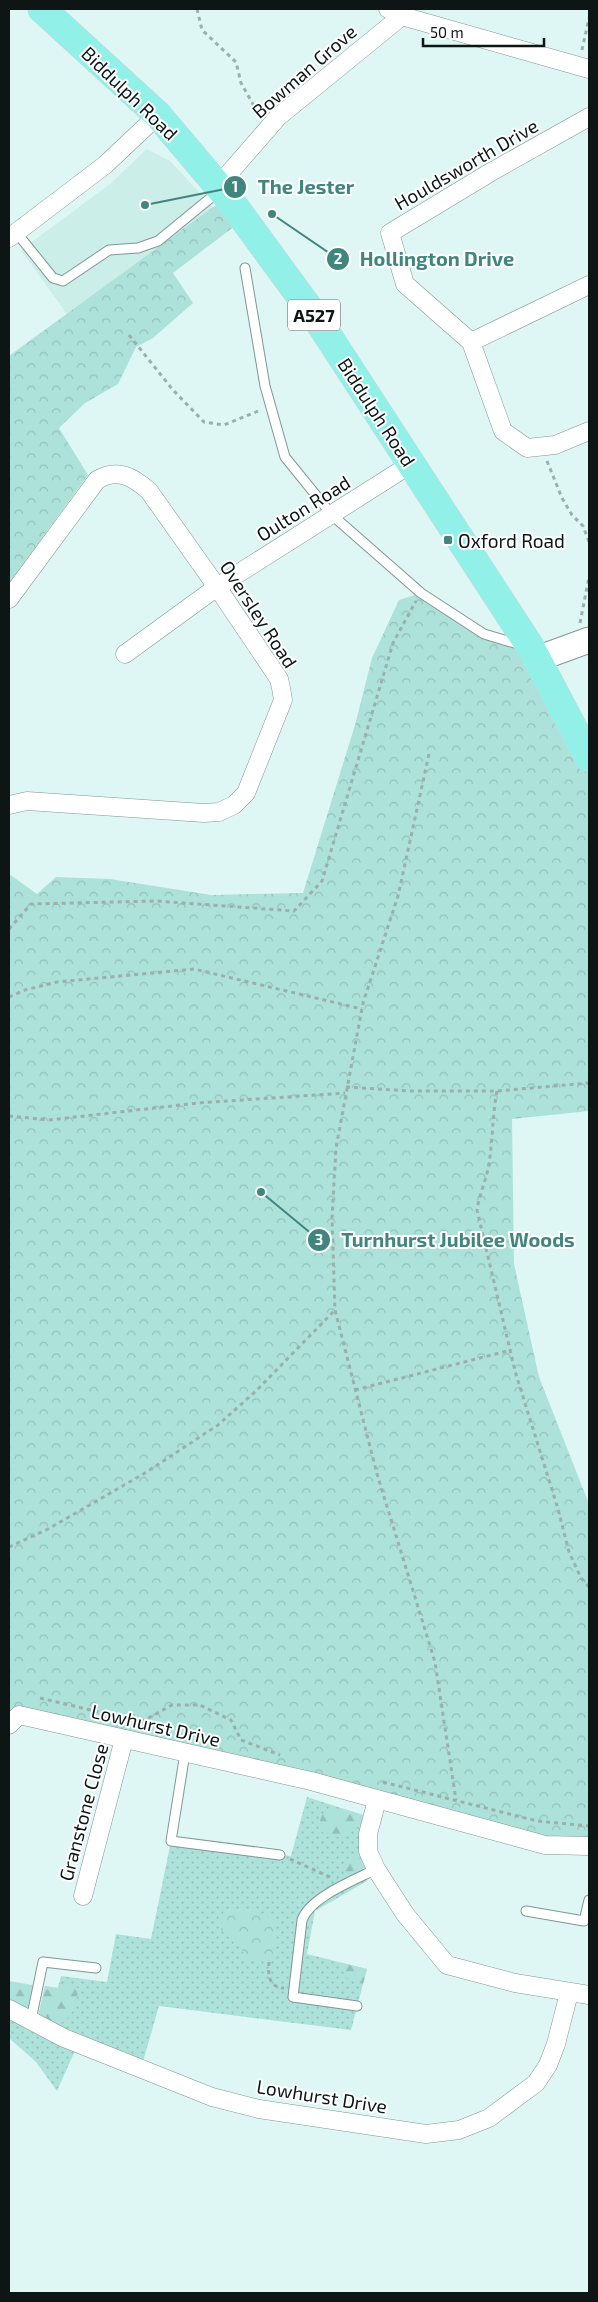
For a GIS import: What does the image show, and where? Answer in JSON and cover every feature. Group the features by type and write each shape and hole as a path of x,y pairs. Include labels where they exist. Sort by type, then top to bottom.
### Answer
{"main road":[{"name":"Biddulph Road","path":"42,9 158,116 219,188 319,322 534,653 589,758"}],"street":[{"path":"395,12 584,68"},
{"name":"Bowman Grove","path":"219,188 278,116 395,12"},
{"path":"12,235 106,165 158,116"},
{"name":"Houldsworth Drive","path":"589,117 491,172 390,233 405,284 471,342 503,431 527,448 555,445 589,431"},
{"path":"471,342 589,286"},
{"name":"Oulton Road","path":"125,654 218,587 411,464"},
{"name":"Oversley Road","path":"9,599 97,480 106,475 121,474 136,480 148,491 218,587 279,679 284,700 246,793 234,805 219,812 204,813 27,801 9,805"},
{"path":"534,653 582,642"},
{"name":"Lowhurst Drive","path":"9,1725 19,1715 311,1782 545,1846 589,1846"},
{"name":"Granstone Close","path":"83,1896 124,1739"},
{"path":"377,1800 368,1834 368,1851 376,1869 405,1914 447,1965 515,1983 589,1996"},
{"name":"Lowhurst Drive","path":"9,2009 64,2038 212,2097 259,2109 426,2134 459,2130 489,2118 536,2083 548,2065 556,2044 569,1993"}],"lane":[{"path":"12,235 53,278 63,281 109,250 138,248 158,241 219,188"},
{"path":"245,268 265,386 285,457 332,515 421,592 484,634 534,653"},
{"path":"185,1753 171,1842 280,1855"},
{"path":"357,2006 294,1996 302,1920 306,1910 347,1884 376,1869"},
{"path":"526,1910 587,1922 589,1900"},
{"path":"31,2020 43,1962 96,1968"}],"path":[{"path":"197,9 202,30 236,62 241,83 267,129"},
{"path":"584,68 586,24 589,18"},
{"path":"129,335 173,390 204,422 224,425 271,405"},
{"path":"542,447 562,498 572,515 583,526 589,542"},
{"path":"582,642 589,577"},
{"path":"9,929 31,904 156,901 294,911 322,881 393,643 421,592"},
{"path":"429,754 398,896 376,960 362,1009 336,1148 332,1218 335,1310 377,1474 436,1662 456,1800"},
{"path":"9,997 25,990 57,982 194,969 362,1009"},
{"path":"346,1087 411,1091 497,1091 589,1083"},
{"path":"497,1091 492,1118 488,1170 479,1195 477,1210 511,1350 569,1552 581,1578 589,1587"},
{"path":"9,1116 48,1120 198,1104 345,1093"},
{"path":"9,1547 48,1529 136,1477 218,1425 256,1391 335,1310"},
{"path":"356,1390 511,1350"},
{"path":"40,1698 141,1722 172,1704 200,1705 231,1720 241,1740 267,1752 286,1757"},
{"path":"380,1781 537,1821 589,1826"},
{"path":"280,1855 347,1884"},
{"path":"269,1962 268,1976 270,1982 278,1988 294,1989"}],"shaded area":[{"path":"147,149 170,161 213,207 67,314 21,250 110,184"}],"green space":[{"path":"229,199 244,219 173,273 193,303 153,338 136,347 118,384 85,403 59,428 88,475 9,583 9,356 213,207"},
{"path":"421,593 484,634 540,645 589,756 589,1111 512,1119 514,1264 539,1377 589,1504 589,1846 545,1845 19,1715 9,1725 9,874 37,894 56,877 110,879 211,895 303,893 355,725 372,658 399,600"},
{"path":"307,1797 363,1815 359,1849 367,1881 315,1911 307,1954 367,1969 351,2030 159,2006 142,2065 38,2017 45,1986 58,1988 61,1976 107,1982 116,1934 151,1939 171,1841 291,1856"},
{"path":"332,1810 347,1810 363,1815 361,1826 339,1837 329,1837 318,1827 322,1815"},
{"path":"358,1852 368,1873 348,1880 343,1871 348,1861"},
{"path":"224,1909 261,1913 273,1921 277,1935 272,1962 245,1959 237,1940 226,1931 221,1930"},
{"path":"342,1963 367,1969 363,1984 354,1982 345,1975"},
{"path":"9,1981 38,1986 31,2020 9,2009"},
{"path":"59,1983 78,1988 73,2011 66,2020 56,2026 38,2017 45,1986 58,1988"},
{"path":"9,2009 78,2044 57,2091 36,2062 9,2038"}],"place":[{"name":"The Jester","path":"145,205"},
{"name":"Hollington Drive","path":"272,214"},
{"name":"Oxford Road","path":"448,540"},
{"name":"Turnhurst Jubilee Woods","path":"261,1192"}]}
